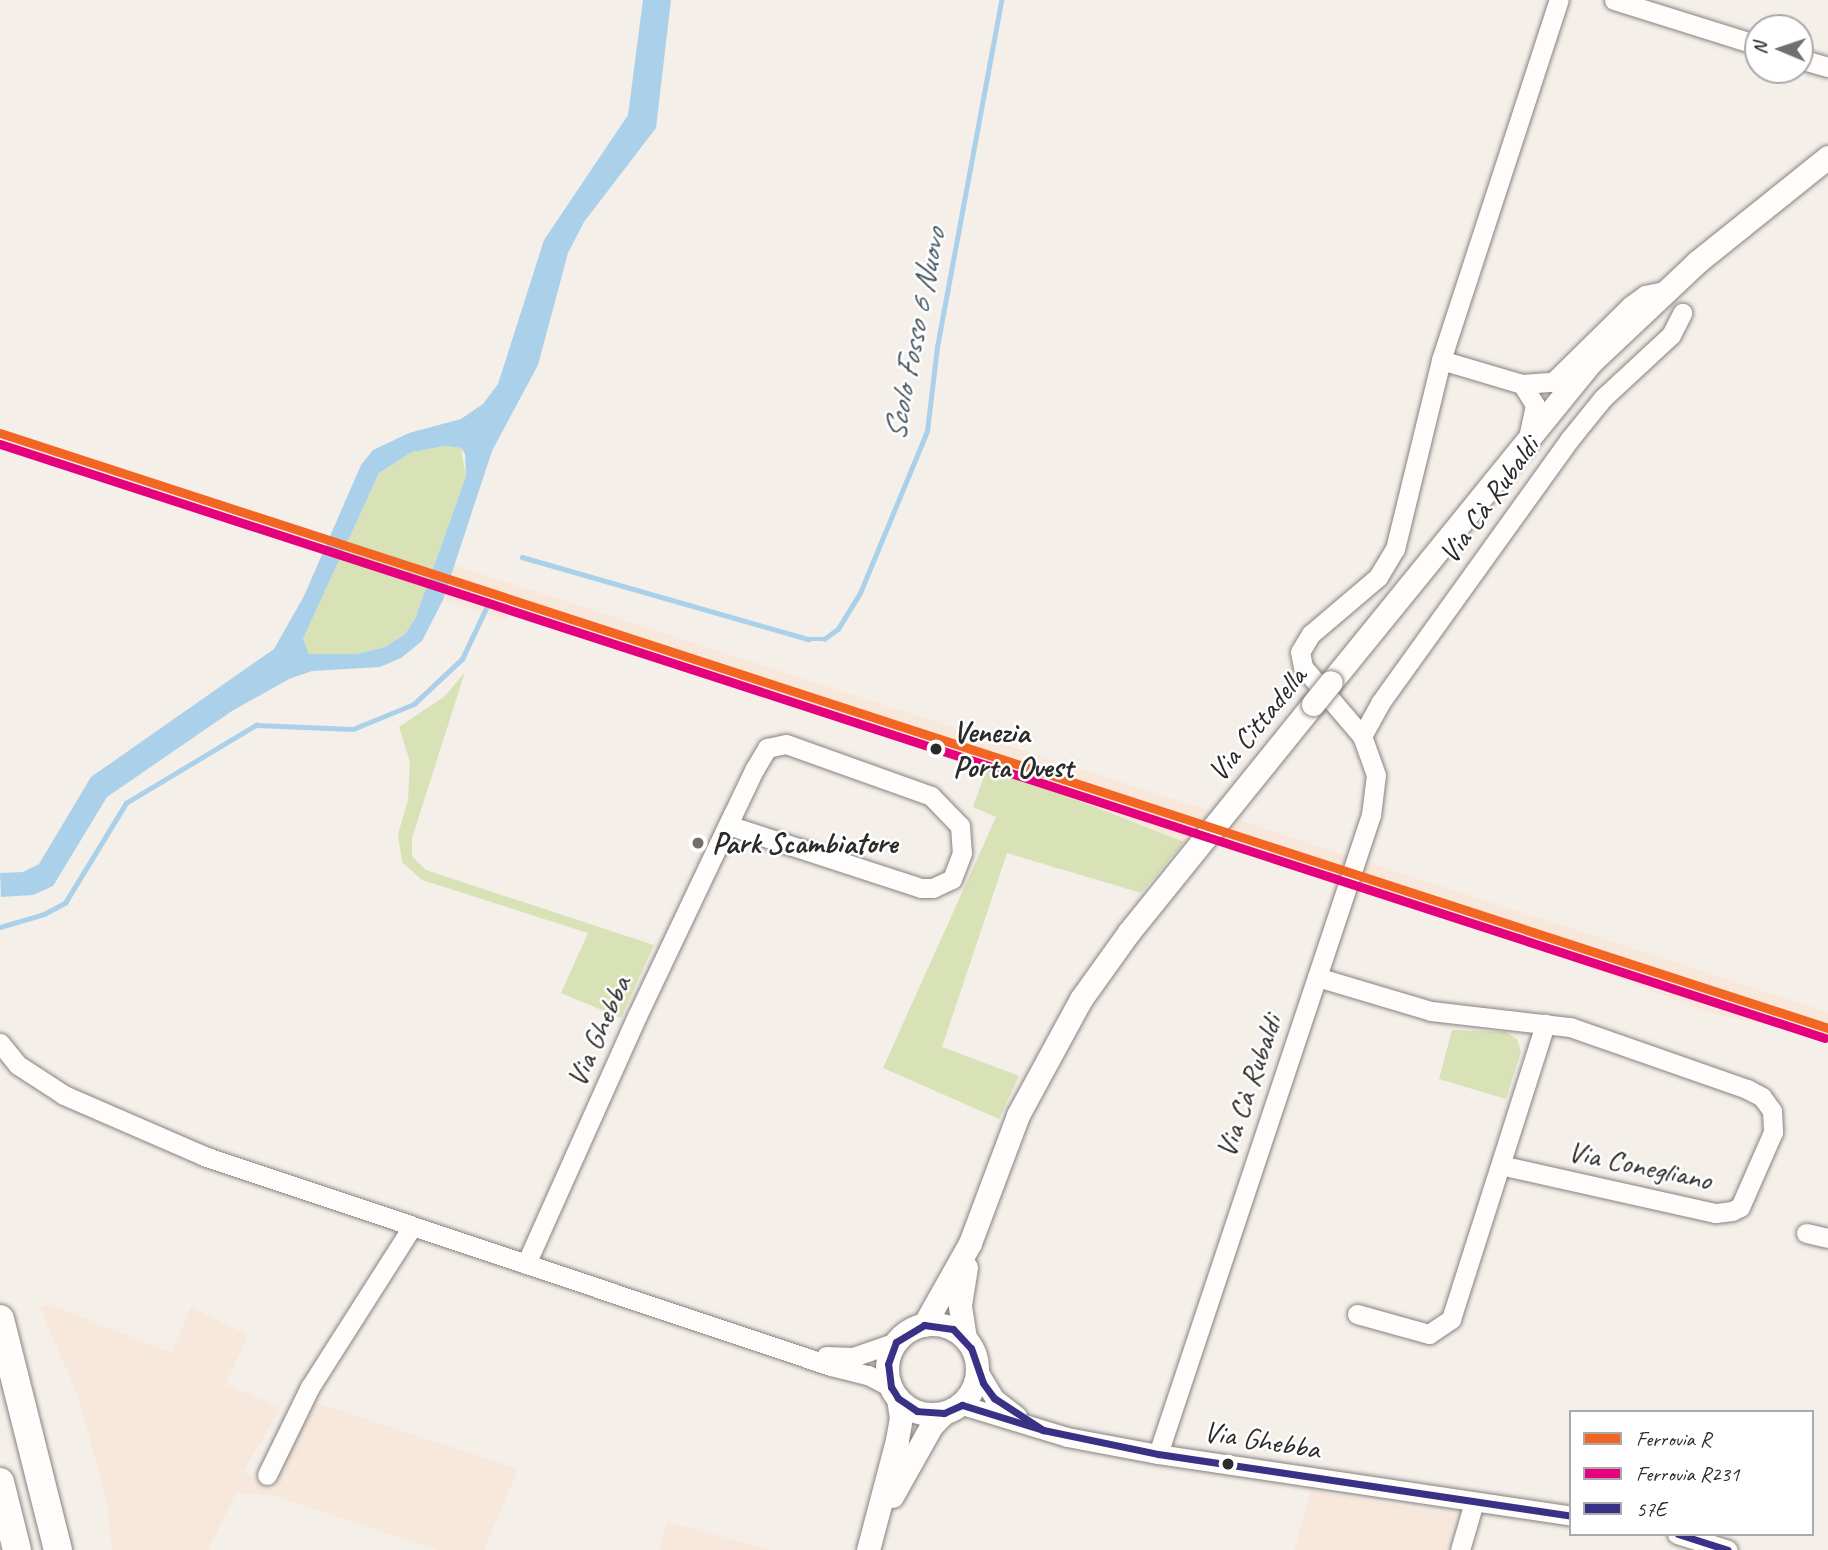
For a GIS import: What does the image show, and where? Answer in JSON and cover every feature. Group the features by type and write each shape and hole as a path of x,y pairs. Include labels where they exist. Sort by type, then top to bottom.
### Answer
{"highway":[{"path":"0,1319 58,1550"},
{"path":"0,1482 17,1550"}],"main road":[{"name":"Via Cittadella","path":"924,1325 970,1243 1004,1146 1059,1034 1129,932 1529,434 1590,363 1664,291 1828,158"},
{"name":"Via Cittadella","path":"965,1338 960,1305 970,1243"},
{"path":"939,1324 965,1338 978,1371 953,1409 903,1472 871,1540 874,1512 901,1418 888,1363 896,1342 924,1325 939,1324"},
{"path":"895,1392 917,1411 953,1409"}],"street":[{"name":"Via Cà Rubaldi","path":"1158,1454 1317,977 1355,874 1371,815 1376,775 1362,736 1303,667 1300,652 1311,634 1378,577 1395,549 1441,360 1559,0"},
{"path":"1614,0 1744,41"},
{"path":"1441,360 1522,384 1559,379 1630,306 1645,295 1664,291"},
{"name":"Via Cà Rubaldi","path":"1362,736 1380,703 1569,440 1603,398 1671,335 1682,313"},
{"name":"Via Cà Rubaldi","path":"1522,384 1535,405 1529,434"},
{"name":"Via Ghebba","path":"526,1264 731,819 767,748 786,744 931,796 960,826 962,853 952,879 933,888 921,888 731,819"},
{"name":"Via Conegliano","path":"1317,977 1431,1011 1570,1027 1747,1089 1768,1103 1773,1132 1740,1207 1723,1213 1501,1165"},
{"path":"1357,1314 1429,1334 1445,1327 1501,1165 1545,1024"},
{"path":"0,1043 18,1065 40,1082 97,1113 204,1156 799,1353 895,1392"},
{"path":"267,1475 310,1387 412,1227"},
{"path":"1806,1233 1828,1238"},
{"path":"799,1353 853,1357 896,1342"},
{"name":"Via Ghebba","path":"978,1371 994,1398 1043,1430"},
{"name":"Via Ghebba","path":"953,1409 1158,1454 1569,1516"},
{"path":"1460,1550 1474,1502"},
{"path":"1683,1536 1728,1550"}],"shaded area":[{"path":"365,536 1828,1012 1828,1037 1714,1014 1360,882 1247,852 1226,840 1184,842 988,765 510,611 505,621 351,568"},
{"path":"49,1304 171,1353 191,1307 248,1335 226,1384 280,1408 244,1471 273,1490 311,1401 518,1469 484,1550 438,1550 272,1495 236,1493 208,1550 112,1550 107,1503 78,1396 40,1307"},
{"path":"1311,1491 1456,1515 1445,1550 1294,1550"},
{"path":"667,1522 750,1544 772,1550 659,1550"}],"green space":[{"path":"445,446 461,448 466,476 415,619 405,634 385,647 356,654 309,655 303,639 379,473 412,452"},
{"path":"465,672 412,838 412,856 426,870 654,945 621,1018 561,993 588,933 422,880 402,862 398,834 408,800 410,762 399,727 445,696"},
{"path":"988,765 1184,842 1141,893 1007,853 942,1047 1019,1076 999,1119 883,1068 996,817 973,807"},
{"path":"1452,1030 1506,1032 1517,1039 1521,1052 1506,1099 1439,1079"}],"water":[{"path":"643,0 671,0 656,128 584,222 568,253 538,365 492,451 443,600 422,641 401,658 380,667 312,671 289,679 232,711 107,797 53,886 33,895 1,897 0,873 23,872 39,864 91,777 274,649 304,596 361,465 373,450 409,433 461,419 483,404 498,384 544,240 628,115","holes":["445,446 461,448 465,454 466,476 415,619 405,634 385,647 356,654 309,654 303,639 379,473 412,452"]}],"waterway":[{"name":"Scolo Fosso 6 Nuovo","path":"522,557 808,639 824,639 838,629 860,593 927,431 937,347 1001,0"},
{"name":"Scolo Fosso 6 Nuovo","path":"0,927 44,914 65,903 126,803 256,725 353,729 414,704 462,659 487,606"}],"rail line":[{"name":"R","path":"0,433 1828,1028"},
{"name":"R231","path":"0,444 1825,1038"}],"transit line":[{"name":"57E","path":"924,1325 953,1329 971,1348 983,1383 994,1398 1043,1430 962,1405 944,1413 917,1411 898,1398 891,1387 888,1364 896,1342 924,1325"},
{"name":"57E","path":"1043,1430 1158,1454 1569,1516"},
{"name":"57E","path":"1684,1536 1728,1550"}],"place":[{"name":"Venezia Porta Ovest","path":"936,749"},
{"name":"Park Scambiatore","path":"698,843"}]}
